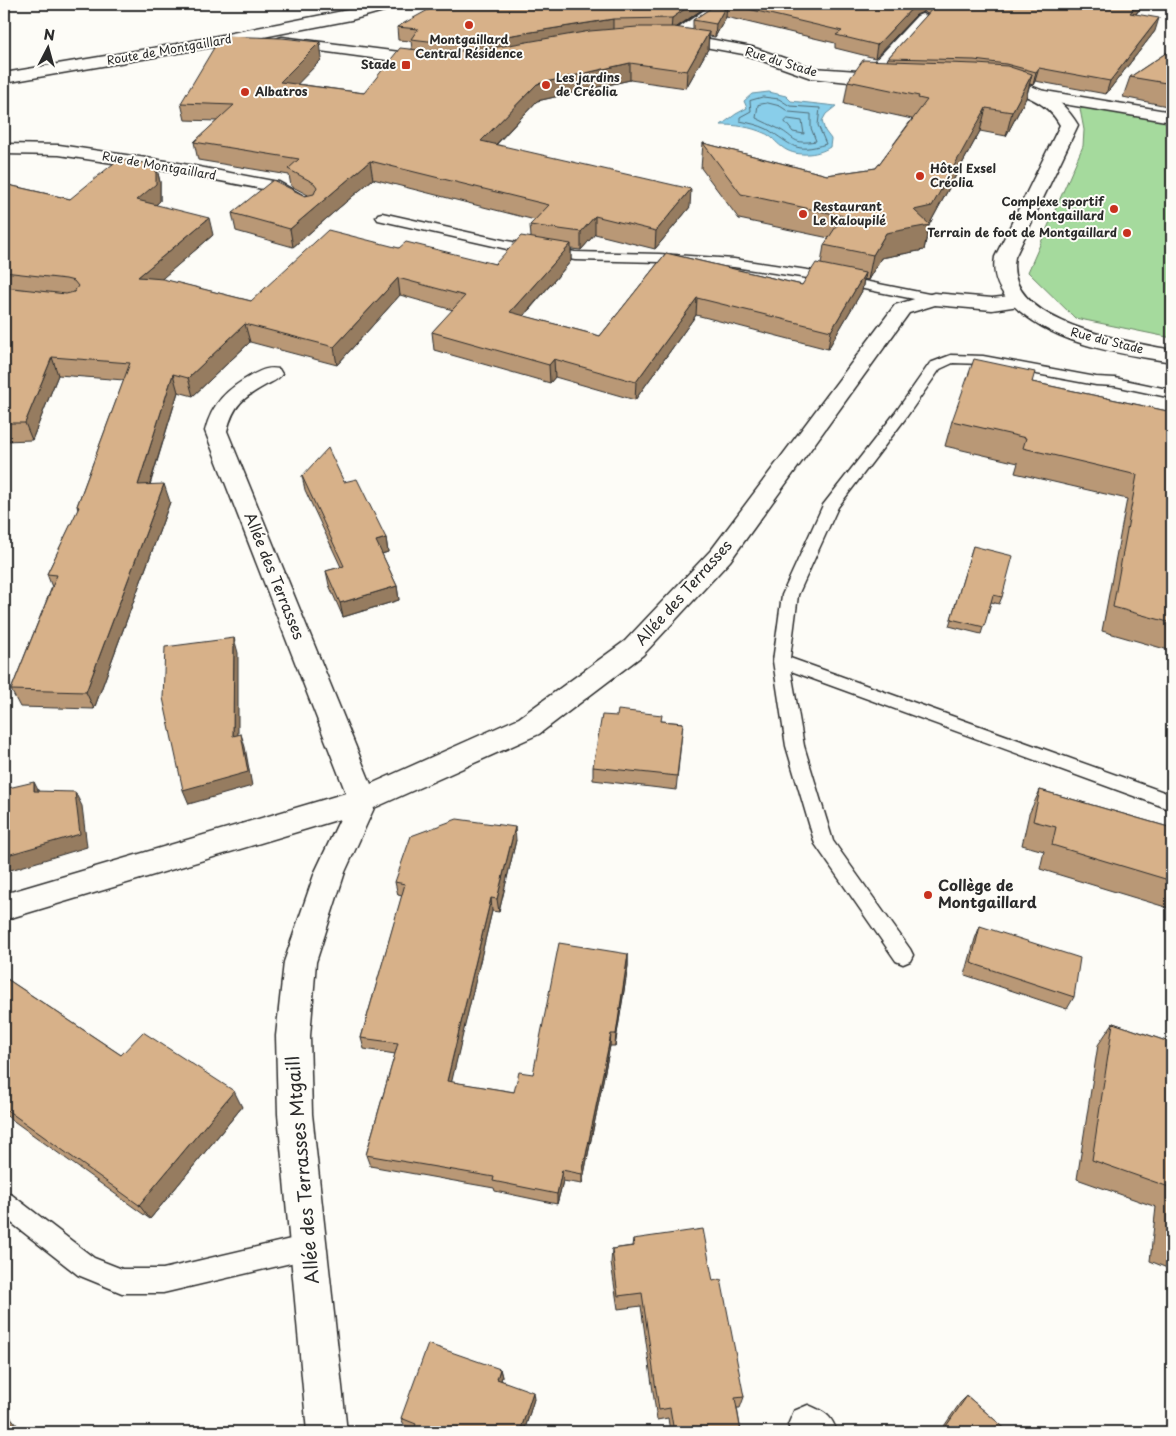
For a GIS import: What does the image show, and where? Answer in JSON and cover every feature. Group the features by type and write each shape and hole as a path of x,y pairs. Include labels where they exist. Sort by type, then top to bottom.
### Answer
{"street":[{"name":"Route de Montgaillard","path":"4,78 100,63 241,37 369,11 392,4"},
{"name":"Rue du Stade","path":"723,4 667,37 746,50 811,73 868,78 904,78"},
{"path":"868,78 922,19"},
{"path":"241,37 446,62"},
{"name":"Rue du Stade","path":"978,81 1018,87 1039,95 1055,104 1064,114 1069,125 1005,257 1002,270 1008,286 1019,301 1054,327 1081,336 1172,356"},
{"path":"1039,95 1172,117"},
{"name":"Rue de Montgaillard","path":"4,149 59,150 253,181 273,186 309,206"},
{"name":"Allée des Terrasses","path":"4,907 363,800 529,726 634,648 721,555 902,309 929,292 992,304 1019,301"},
{"name":"Allée des Terrasses","path":"271,374 230,397 219,413 216,431 363,800"},
{"name":"Allée des Terrasses Mtgaill","path":"327,1432 295,1114 293,1036 300,962 330,872 363,800"}],"lane":[{"path":"382,217 507,245 575,256 659,258 734,263 929,292"},
{"path":"903,956 824,844 795,746 781,661 790,595 830,505 900,416 935,366 951,359 983,360 1096,381 1115,382 1172,394"},
{"path":"781,661 1172,804"},
{"path":"4,1203 86,1267 122,1281 163,1281 308,1247"}],"green space":[{"name":"Complexe sportif de Montgaillard","path":"1090,105 1172,120 1172,338 1075,318 1028,272 1083,146 1084,130 1080,109"}],"water":[{"path":"769,92 786,96 791,101 836,106 826,114 822,121 825,131 831,139 830,147 812,154 799,154 787,150 759,131 732,125 721,125 747,108 744,101 752,94"}],"building":[{"path":"439,4 692,4 672,18 613,19 475,41 411,39 418,29 397,27"},
{"path":"717,4 727,4 716,24 693,20"},
{"path":"727,4 916,4 877,45 836,35 842,31"},
{"path":"932,4 1137,4 1130,13 1159,18 1110,81 1039,68 1036,72 1006,64 974,60 888,58 934,7"},
{"path":"637,27 674,27 709,32 687,71 630,63 537,84 481,141 691,189 656,231 595,216 581,232 530,225 549,205 370,161 290,229 232,213 273,180 305,196 314,194 317,187 314,183 288,169 299,159 194,142 234,105 181,103 221,36 282,38 320,42 280,82 364,93 400,48 427,51 475,51 590,31"},
{"path":"1172,49 1172,84 1130,77"},
{"path":"863,60 1007,66 1032,74 1012,112 986,108 932,206 914,210 930,225 886,233 873,255 824,245 843,216 741,194 703,143 827,175 876,168 927,100 918,98 919,96 848,81"},
{"path":"119,159 156,165 156,184 137,200 209,218 138,277 163,279 251,301 328,230 399,248 406,242 495,264 521,236 571,244 510,312 600,336 666,253 802,285 816,263 865,273 831,331 697,298 636,382 554,359 549,365 432,332 465,296 398,278 334,347 245,324 188,378 173,374 138,485 164,484 86,692 11,690 57,575 47,574 79,507 77,506 130,363 52,357 25,423 4,423 4,287 66,294 74,292 78,286 74,281 66,279 4,272 4,184 70,199"},
{"path":"974,359 1035,372 1032,382 1172,412 1172,623 1113,607 1137,475 1023,448 1026,438 952,421"},
{"path":"328,448 344,482 357,479 386,538 376,541 397,586 340,603 326,571 344,566 302,476"},
{"path":"973,546 1013,556 1002,597 993,595 984,627 951,619"},
{"path":"234,638 233,736 241,734 248,772 183,790 163,698 165,647"},
{"path":"618,710 662,715 661,721 683,723 677,776 593,767 602,715 617,716"},
{"path":"34,782 34,791 75,792 80,834 4,856 4,789"},
{"path":"1040,790 1172,828 1172,881 1052,845 1056,827 1033,821"},
{"path":"457,819 515,827 497,899 491,898 447,1081 514,1092 519,1072 533,1074 559,943 628,954 616,1034 611,1034 582,1174 562,1170 557,1194 493,1181 494,1177 366,1155 398,1043 361,1038 405,884 395,882 411,836"},
{"path":"980,926 1080,958 1074,997 971,963"},
{"path":"4,977 121,1055 143,1032 234,1091 139,1205 4,1108"},
{"path":"1113,1023 1172,1043 1172,1188 1092,1160"},
{"path":"1172,1198 1172,1246 1167,1244"},
{"path":"703,1229 713,1281 721,1279 744,1397 735,1398 741,1432 674,1432 670,1408 659,1410 642,1293 618,1296 612,1249 634,1246 633,1239"},
{"path":"428,1344 500,1369 497,1379 533,1392 520,1432 413,1432 416,1424 401,1418"},
{"path":"967,1396 1009,1432 942,1432"},
{"path":"4,1417 17,1432 4,1432"}],"place":[{"name":"Montgaillard Central Résidence","path":"469,25"},
{"name":"Stade","path":"406,65"},
{"name":"Les jardins de Créolia","path":"546,85"},
{"name":"Albatros","path":"245,92"},
{"name":"Hôtel Exsel Créolia","path":"920,176"},
{"name":"Complexe sportif de Montgaillard","path":"1114,209"},
{"name":"Restaurant Le Kaloupilé","path":"803,214"},
{"name":"Terrain de foot de Montgaillard","path":"1127,233"},
{"name":"Collège de Montgaillard","path":"928,895"}]}
